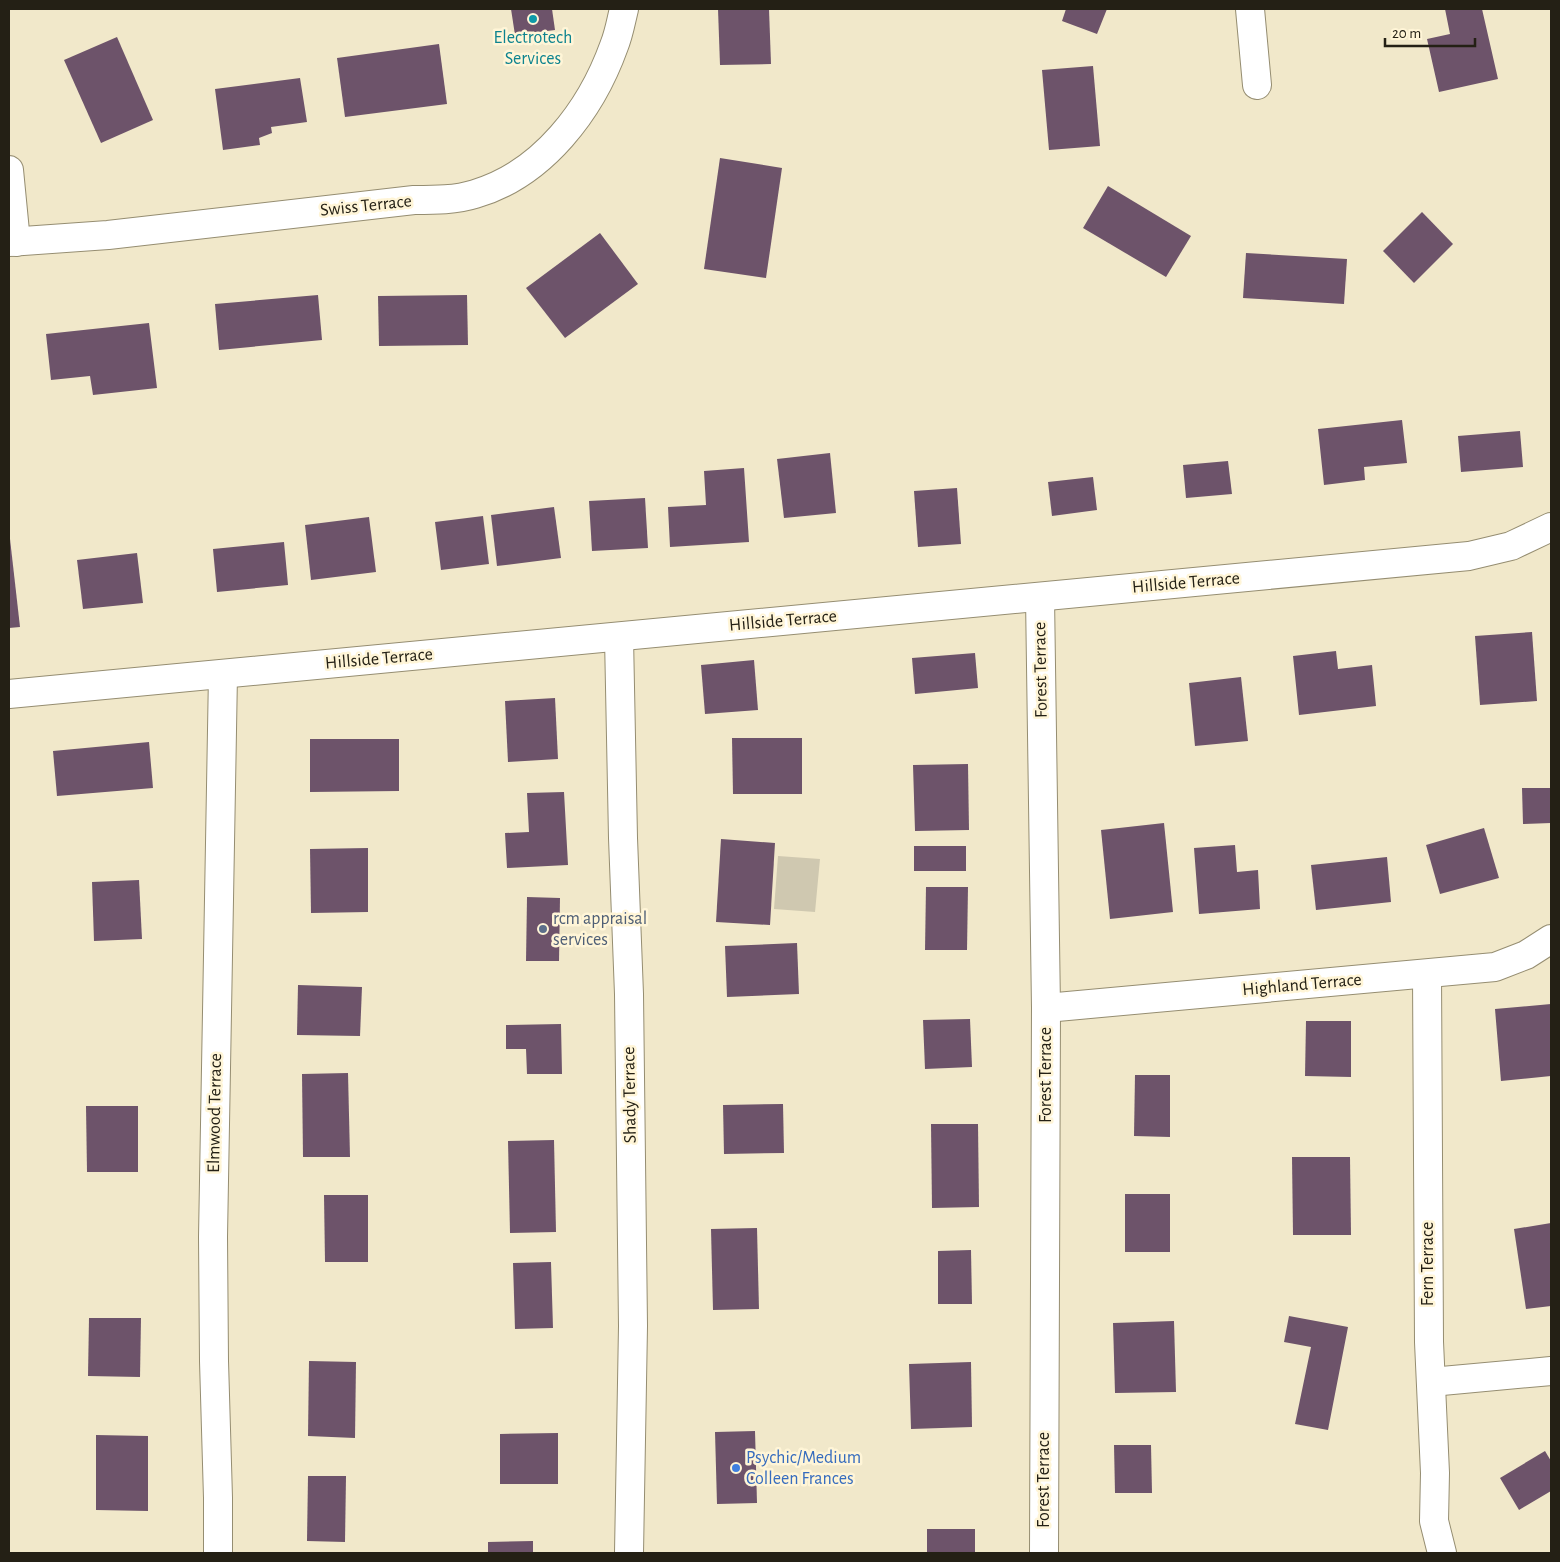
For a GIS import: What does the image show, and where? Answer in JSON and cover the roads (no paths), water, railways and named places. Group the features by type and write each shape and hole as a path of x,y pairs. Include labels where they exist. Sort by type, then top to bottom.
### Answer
{"street":[{"name":"Swiss Terrace","path":"12,242 108,235 414,200 451,199 476,194 511,179 543,155 572,124 596,87 614,45 624,9"},
{"path":"1250,9 1257,85"},
{"path":"9,170 12,242"},
{"name":"Hillside Terrace","path":"9,694 1469,556 1511,546 1551,527"},
{"name":"Forest Terrace","path":"1040,597 1046,1008 1044,1553"},
{"name":"Shady Terrace","path":"619,637 623,838 629,994 633,1326 628,1553"},
{"name":"Elmwood Terrace","path":"218,1553 213,1237 222,674"},
{"name":"Highland Terrace","path":"1046,1008 1495,967 1526,955 1551,939"},
{"name":"Fern Terrace","path":"1427,974 1428,1332 1435,1473 1434,1521 1442,1553"},
{"path":"1430,1382 1551,1371"}],"place":[{"name":"Electrotech Services","path":"533,19"},
{"name":"rcm appraisal services","path":"543,929"},
{"name":"Psychic/Medium Colleen Frances","path":"736,1468"}]}
